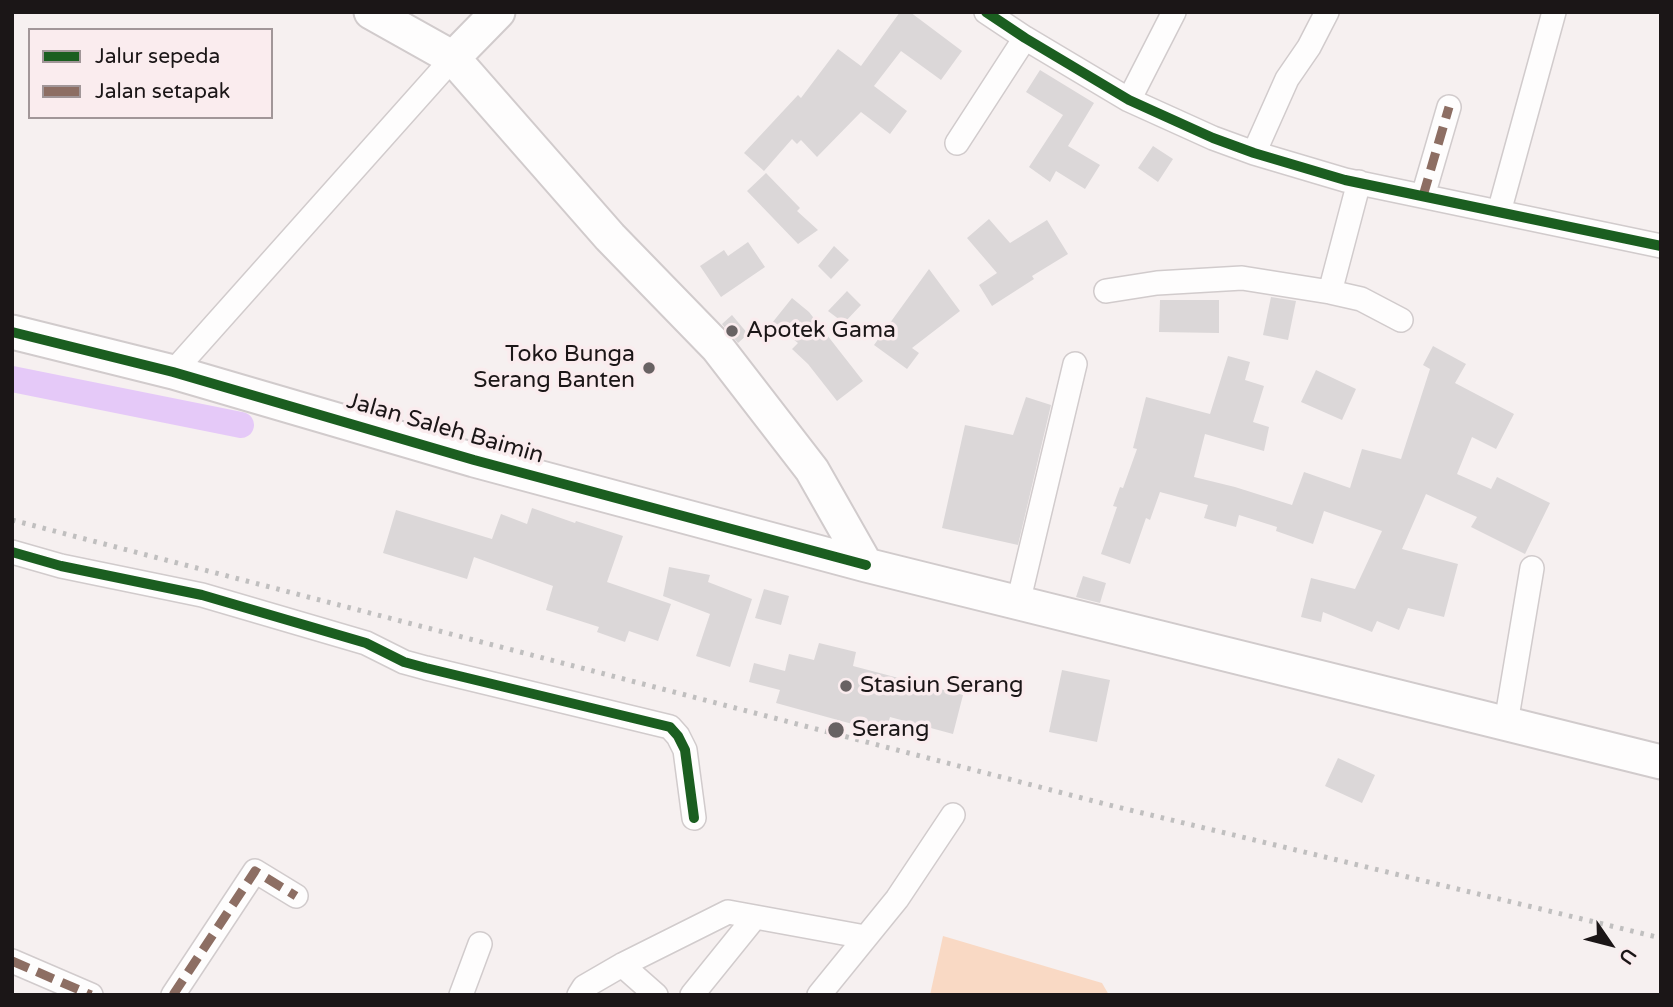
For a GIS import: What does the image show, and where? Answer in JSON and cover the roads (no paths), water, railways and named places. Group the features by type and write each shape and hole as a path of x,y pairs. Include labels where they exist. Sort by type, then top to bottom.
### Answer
{"main road":[{"path":"371,12 453,58 610,237 717,347 812,470 866,565"},
{"path":"453,58 498,12"},
{"name":"Jalan Saleh Baimin","path":"12,332 173,372 474,460 866,565 1661,762"}],"street":[{"path":"986,12 1024,38 1129,100 1213,138 1254,153 1359,182 1661,246"},
{"path":"1129,100 1174,12"},
{"path":"1254,153 1287,79 1309,47 1327,12"},
{"path":"1499,212 1554,12"},
{"path":"957,143 1024,38"},
{"path":"173,372 453,58"},
{"path":"1423,196 1449,107"},
{"path":"1330,292 1359,182"},
{"path":"1106,290 1157,283 1242,278 1361,299 1401,320"},
{"path":"1018,603 1075,364"},
{"path":"12,552 61,566 202,595 366,643 404,662 670,727 685,750 694,818"},
{"path":"1506,723 1531,568"},
{"path":"819,995 897,899 953,815"},
{"path":"173,995 255,871 296,896"},
{"path":"579,995 584,987 622,965 728,912 865,937"},
{"path":"692,995 755,916"},
{"path":"461,995 480,944"},
{"path":"12,961 90,995"},
{"path":"622,965 656,995"}],"waterway":[{"path":"12,379 241,425"}],"railway":[{"path":"12,520 1105,804 1661,938"}],"place":[{"name":"Apotek Gama","path":"732,331"},
{"name":"Toko Bunga Serang Banten","path":"649,368"},
{"name":"Stasiun Serang","path":"846,686"},
{"name":"Serang","path":"836,730"}]}
